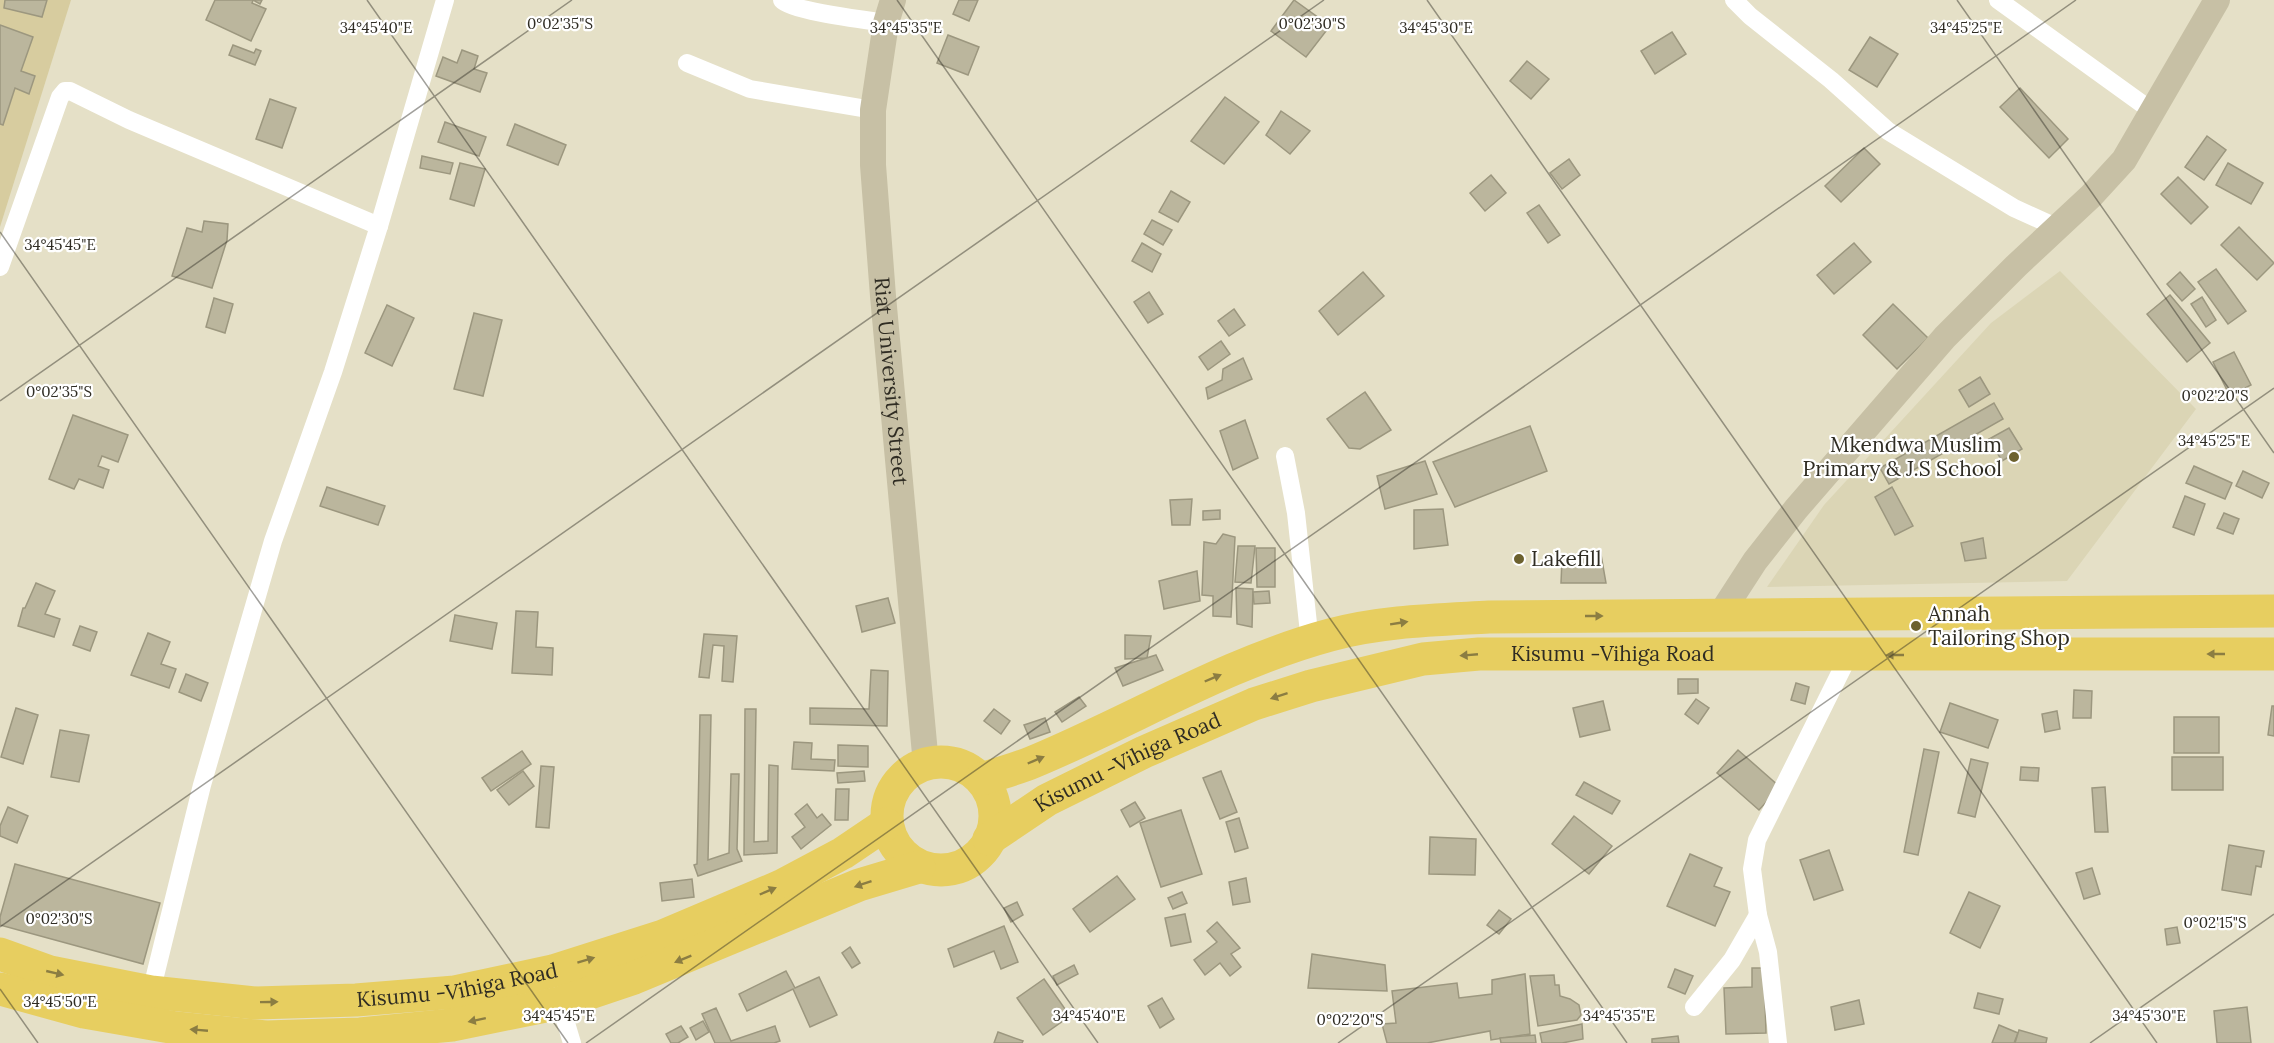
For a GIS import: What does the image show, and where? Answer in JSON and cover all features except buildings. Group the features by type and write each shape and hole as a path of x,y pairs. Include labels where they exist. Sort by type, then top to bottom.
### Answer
{"highway":[{"name":"Kisumu -Vihiga Road","path":"981,779 1031,763 1209,680 1263,658 1331,635 1408,621 1489,617 2274,611"},
{"name":"Kisumu -Vihiga Road","path":"989,839 1047,800 1144,752 1254,704 1311,686 1423,659 1479,654 1849,656 2274,654"},
{"path":"935,762 952,763 968,769 981,779 990,794 995,810 994,829 986,846 973,860 956,869 938,871 919,867 903,857 892,842 886,824 887,805 893,789 904,776 926,765 935,762"},
{"name":"Kisumu -Vihiga Road","path":"0,954 50,972 151,992 256,1002 356,1000 455,992 553,970 663,936 781,886 843,853 886,824"},
{"name":"Kisumu -Vihiga Road","path":"0,989 96,1014 176,1028 266,1037 360,1034 452,1025 560,1003 634,978 859,885 919,867"}],"street":[{"path":"151,992 202,785 270,552 333,372 379,226 445,0"},
{"path":"782,0 784,4 799,8 890,12"},
{"path":"1734,0 1750,16 1831,80 1888,131 2014,208 2058,228"},
{"path":"1998,0 2152,111"},
{"path":"1720,615 1755,561 1796,509 1945,337 2091,196 2124,160 2217,0"},
{"name":"Riat University Street","path":"890,12 873,110 873,165 926,765"},
{"path":"687,63 750,89 873,110"},
{"path":"0,267 60,97 65,91 70,91 129,120 379,226"},
{"path":"1285,456 1296,513 1310,642"},
{"path":"1778,1043 1768,952 1758,915 1752,869 1757,840 1849,656"},
{"path":"1694,1007 1732,960 1758,915"},
{"path":"560,1003 572,1043"}],"shaded area":[{"path":"0,0 71,0 0,227"},
{"name":"Mkendwa Muslim Primary & J.S School","path":"2060,271 2196,409 2067,581 1767,587 1824,505 1991,323"}],"place":[{"name":"Mkendwa Muslim Primary & J.S School","path":"2014,457"},
{"name":"Lakefill","path":"1519,559"},
{"name":"Annah Tailoring Shop","path":"1916,626"}]}
